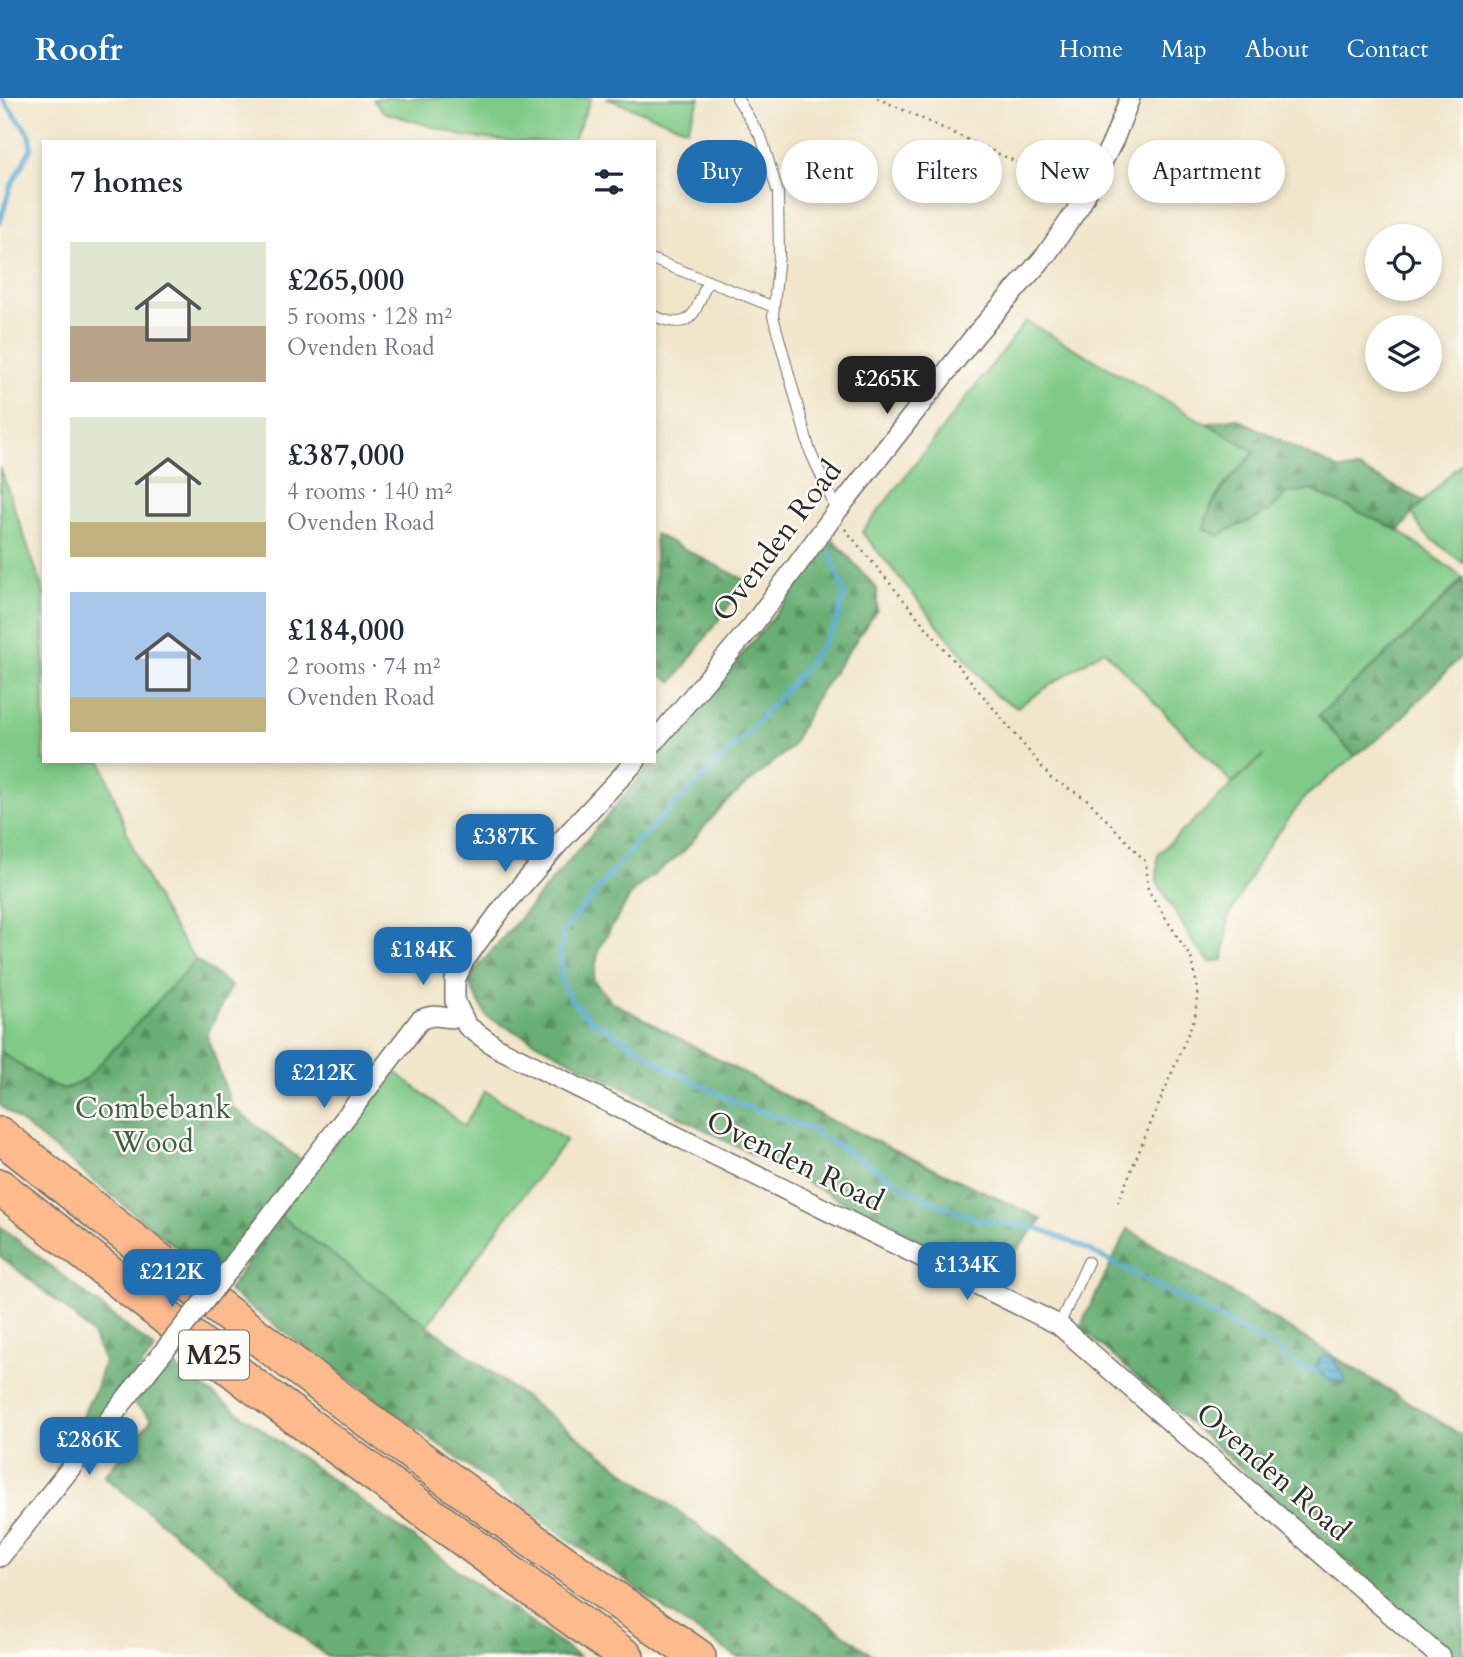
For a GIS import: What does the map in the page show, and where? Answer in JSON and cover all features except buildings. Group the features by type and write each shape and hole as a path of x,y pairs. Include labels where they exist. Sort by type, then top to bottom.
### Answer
{"highway":[{"name":"M25","path":"0,1135 182,1280 362,1416 698,1657"},
{"name":"M25","path":"0,1187 255,1387 626,1657"}],"street":[{"name":"Ovenden Road","path":"656,740 752,626 835,514 977,333 1046,255 1081,204 1114,139 1130,98"},
{"path":"0,1557 229,1270 421,1020 455,980 464,961 504,906 634,763"},
{"path":"421,1020 432,1015 453,1019 461,1017 455,1001 455,980"},
{"name":"Ovenden Road","path":"461,1017 467,1026 496,1047 1059,1325 1440,1657"}],"lane":[{"path":"737,98 762,139 778,192 779,255 773,316 810,451 835,514"},
{"path":"656,261 774,307"},
{"path":"656,317 673,324 686,321 693,314 708,281"},
{"path":"1059,1325 1088,1262"}],"path":[{"path":"877,98 1016,162"},
{"path":"835,514 1051,778 1088,800 1146,862 1148,890 1191,958 1198,989 1195,1017 1118,1202"}],"green space":[{"path":"591,98 574,140 466,137 384,112 373,100"},
{"path":"606,98 700,98 687,129"},
{"path":"1026,321 1256,452 1217,496 1204,529 1219,536 1270,510 1285,493 1311,490 1396,529 1463,578 1409,634 1318,716 1355,756 1305,797 1264,852 1228,918 1223,960 1210,962 1194,944 1157,882 1158,854 1264,755 1232,783 1104,650 1017,707 996,696 862,532"},
{"path":"1236,418 1338,469 1360,469 1424,501 1400,531 1311,490 1286,493 1264,514 1219,536 1204,528 1207,516 1217,496 1255,452 1208,423"},
{"path":"1463,461 1463,563 1423,532 1412,513"},
{"path":"0,467 42,587 42,763 103,763 140,865 179,937 196,960 86,1079 64,1090 42,1080 0,1051"},
{"path":"656,535 747,581 673,682 656,673"},
{"path":"831,537 877,589 877,610 818,695 791,747 724,804 683,852 634,890 599,948 593,980 612,1002 826,1118 1042,1219 993,1279 487,1017 467,980 652,763 656,763 656,759 787,600"},
{"path":"1463,580 1463,654 1392,728 1355,756 1318,716 1409,634"},
{"name":"Combebank Wood","path":"196,960 231,986 207,1035 232,1107 302,1161 212,1276 0,1105 0,1051 42,1080 64,1090 86,1079"},
{"path":"393,1070 464,1126 485,1091 566,1140 427,1325 279,1215"},
{"path":"279,1215 875,1657 737,1657 681,1621 228,1291"},
{"path":"0,1226 155,1349 58,1473 56,1469 96,1388 104,1362 92,1334 64,1307 0,1256"},
{"path":"1128,1229 1463,1436 1463,1657 1457,1657 1080,1327"},
{"path":"168,1362 579,1657 327,1657 104,1476 152,1419 134,1403"}],"water":[{"path":"1324,1356 1332,1356 1345,1378 1344,1384 1326,1378 1318,1371 1319,1360"}],"waterway":[{"path":"0,222 10,188 31,148 30,135 2,98"},
{"path":"831,554 845,595 834,628 802,671 748,733 636,843 563,932 560,957 562,983 571,1001 590,1019 671,1070 739,1104 809,1128 925,1199 979,1220 1038,1228 1081,1246 1272,1346 1299,1366 1318,1371"}]}
